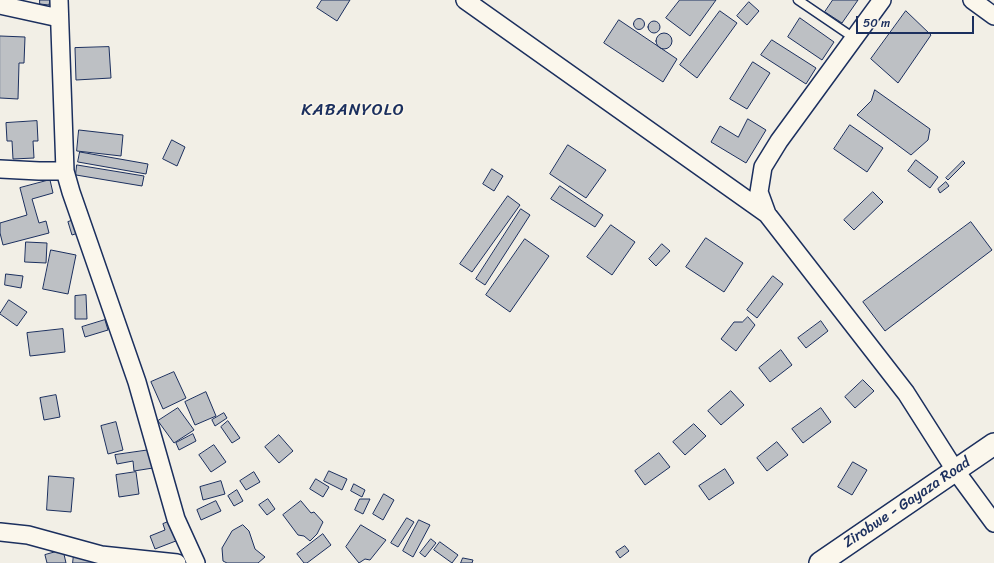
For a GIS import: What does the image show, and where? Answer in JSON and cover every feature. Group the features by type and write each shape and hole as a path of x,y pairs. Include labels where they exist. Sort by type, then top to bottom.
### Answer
{"street":[{"path":"59,0 66,171 71,192 137,382 176,519 196,563"},
{"path":"465,0 767,214 906,393 955,470 994,523"},
{"path":"767,214 759,192 763,167 779,141 882,0"},
{"path":"972,0 994,16"},
{"path":"0,5 59,18"},
{"path":"0,169 39,172 66,171"},
{"name":"Zirobwe - Gayaza Road","path":"820,563 994,444"},
{"path":"0,532 28,536 101,554 177,563"}],"lane":[{"path":"798,0 854,38"}],"building":[{"path":"40,0 50,0 49,5 40,4"},
{"path":"322,0 350,0 337,21 317,8"},
{"path":"680,0 716,0 690,36 666,18"},
{"path":"833,0 858,0 842,23 825,12"},
{"path":"749,2 759,11 747,25 737,16"},
{"path":"720,11 737,23 697,78 680,65"},
{"path":"906,11 931,35 898,83 871,59"},
{"path":"800,18 834,42 822,60 788,37"},
{"path":"637,19 641,19 643,20 643,28 637,29 634,26 634,22"},
{"path":"619,20 677,59 663,82 604,43"},
{"path":"656,21 659,22 659,32 652,33 649,32 648,25 649,22"},
{"path":"664,33 671,38 672,41 667,48 664,49 657,44 656,41 661,34"},
{"path":"0,36 25,37 24,63 19,63 18,99 0,98"},
{"path":"772,40 816,68 806,84 761,55"},
{"path":"109,47 111,78 76,80 75,48"},
{"path":"753,62 770,73 747,109 730,99"},
{"path":"875,90 930,129 928,140 911,155 857,115 871,101"},
{"path":"748,119 766,130 746,163 711,142 720,126 738,137"},
{"path":"37,121 38,141 33,141 34,158 13,159 12,141 7,141 6,123"},
{"path":"850,125 883,148 867,172 834,149"},
{"path":"79,130 123,135 121,156 77,151"},
{"path":"172,140 185,147 177,166 163,159"},
{"path":"568,145 606,170 586,198 550,174"},
{"path":"80,152 148,164 146,174 78,162"},
{"path":"916,160 938,177 930,188 908,171"},
{"path":"963,161 965,163 948,180 946,178"},
{"path":"77,165 144,176 142,186 76,175"},
{"path":"492,169 503,176 494,191 483,184"},
{"path":"50,180 53,193 32,199 39,223 46,221 49,233 3,245 0,233 0,223 27,215 20,188"},
{"path":"946,182 949,186 940,193 938,189"},
{"path":"560,186 603,215 595,227 551,199"},
{"path":"873,192 883,202 854,230 844,220"},
{"path":"508,196 520,205 472,272 460,264"},
{"path":"521,209 530,215 485,285 476,279"},
{"path":"77,219 81,232 72,235 68,222"},
{"path":"971,222 992,250 885,331 863,302"},
{"path":"611,225 635,242 612,275 587,257"},
{"path":"706,238 743,263 724,292 686,267"},
{"path":"525,239 549,256 510,312 486,295"},
{"path":"26,242 47,243 46,263 25,262"},
{"path":"662,244 670,251 656,266 649,259"},
{"path":"51,250 76,255 68,294 43,289"},
{"path":"6,274 23,276 21,288 5,285"},
{"path":"773,276 783,284 757,318 747,310"},
{"path":"86,295 87,319 75,319 75,296"},
{"path":"9,300 27,312 17,326 0,314"},
{"path":"748,317 755,325 736,351 721,339 734,322 742,322"},
{"path":"105,320 108,330 85,337 82,327"},
{"path":"821,321 828,331 806,348 798,338"},
{"path":"63,329 65,352 30,356 27,333"},
{"path":"781,350 792,365 770,382 759,368"},
{"path":"174,372 186,398 163,409 151,382"},
{"path":"863,380 874,391 855,408 845,397"},
{"path":"731,391 744,405 721,425 708,411"},
{"path":"206,392 216,416 195,425 185,402"},
{"path":"56,395 60,417 44,420 40,398"},
{"path":"178,408 194,430 174,443 158,421"},
{"path":"821,408 831,422 803,443 792,429"},
{"path":"224,413 227,418 215,426 212,420"},
{"path":"228,421 240,438 232,443 221,427"},
{"path":"116,422 123,450 108,454 101,426"},
{"path":"694,424 706,436 685,455 673,442"},
{"path":"193,434 196,441 179,450 176,443"},
{"path":"279,435 293,451 279,463 265,447"},
{"path":"777,442 788,455 767,471 757,458"},
{"path":"214,445 226,462 211,472 199,455"},
{"path":"150,450 153,468 134,471 133,461 117,464 115,455"},
{"path":"659,453 670,467 645,485 635,471"},
{"path":"853,462 867,470 852,495 838,487"},
{"path":"725,469 734,483 709,500 699,486"},
{"path":"329,471 347,479 342,490 324,481"},
{"path":"136,472 139,494 119,497 116,475"},
{"path":"254,472 260,482 246,490 240,481"},
{"path":"49,476 74,478 71,512 47,510"},
{"path":"316,479 329,487 323,497 310,489"},
{"path":"221,481 225,494 203,500 200,487"},
{"path":"354,484 365,490 362,497 351,491"},
{"path":"237,490 243,501 234,506 228,496"},
{"path":"384,494 394,500 383,520 373,514"},
{"path":"268,499 275,509 267,515 259,505"},
{"path":"360,499 370,499 363,514 355,510"},
{"path":"216,501 221,511 201,520 197,510"},
{"path":"301,501 311,513 314,512 323,522 317,534 310,541 304,536 298,535 283,515"},
{"path":"407,518 414,522 398,547 391,543"},
{"path":"173,520 181,539 155,549 150,536 165,530 163,524"},
{"path":"419,520 430,525 413,557 403,551"},
{"path":"243,525 249,531 255,549 265,557 258,563 227,563 223,561 222,548 232,531"},
{"path":"361,525 386,540 370,560 365,559 359,563 346,547"},
{"path":"323,534 331,545 307,563 304,563 297,554"},
{"path":"431,539 436,543 425,557 420,553"},
{"path":"440,542 458,555 452,563 434,550"},
{"path":"625,546 629,551 620,558 616,552"},
{"path":"63,550 66,563 47,563 45,555"},
{"path":"74,554 96,556 96,563 73,563"},
{"path":"463,558 473,560 472,563 461,563"}],"district":[{"name":"KABANYOLO","path":"353,111"}]}
